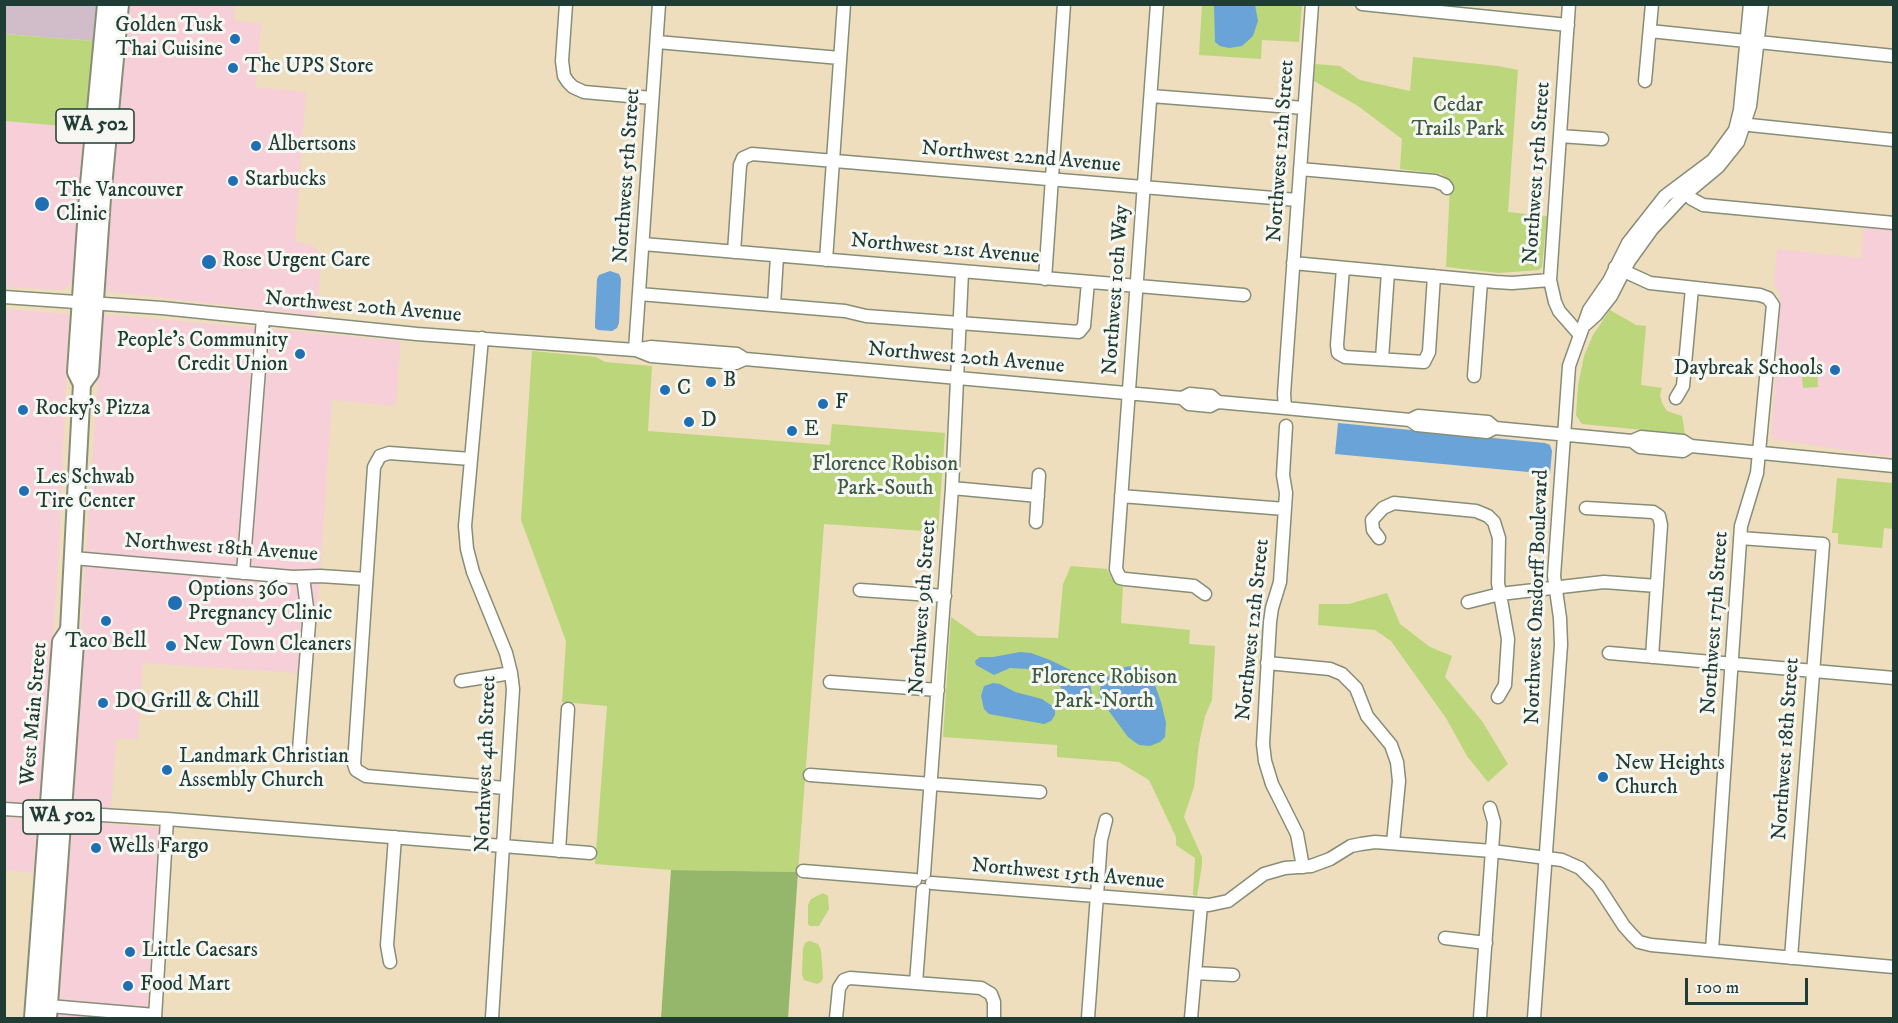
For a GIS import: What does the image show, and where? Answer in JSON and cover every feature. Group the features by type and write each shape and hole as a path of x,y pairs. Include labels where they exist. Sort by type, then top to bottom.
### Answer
{"highway":[{"name":"West Main Street","path":"88,302 106,4"},
{"name":"West Main Street","path":"33,1018 75,643 69,630 81,384 76,372 102,198 120,4"},
{"name":"West Main Street","path":"48,1012 56,812"}],"street":[{"path":"566,4 562,61 564,76 568,82 584,92 652,98"},
{"name":"Northwest 5th Street","path":"635,350 659,4"},
{"path":"826,260 844,4"},
{"path":"1045,279 1064,4"},
{"name":"Northwest 10th Way","path":"1157,4 1116,569 1120,578 1194,586 1205,594"},
{"name":"Northwest 12th Street","path":"1285,408 1284,394 1312,4"},
{"path":"1362,4 1568,24"},
{"name":"Northwest 15th Street","path":"1569,4 1550,280 1559,311 1583,330"},
{"path":"1645,81 1652,4"},
{"name":"Northwest Onsdorff Boulevard","path":"1750,4 1752,42"},
{"name":"Northwest Onsdorff Boulevard","path":"1534,1018 1561,645 1554,576 1567,377 1571,356 1589,310 1620,269 1628,243 1655,206 1665,196 1682,190 1713,160 1741,124 1740,110 1761,4"},
{"path":"1650,31 1893,56"},
{"path":"657,42 840,58"},
{"path":"1151,96 1304,108"},
{"path":"1741,124 1893,140"},
{"path":"1560,136 1602,140"},
{"name":"Northwest 22nd Avenue","path":"734,252 739,175 743,158 752,154 1298,200"},
{"path":"1300,169 1434,182 1447,188"},
{"path":"1682,190 1703,205 1720,208 1893,223"},
{"name":"Northwest 21st Avenue","path":"643,244 1244,295"},
{"path":"774,305 777,256"},
{"path":"1293,263 1480,281 1512,283 1550,280"},
{"path":"1343,268 1337,345 1338,353 1346,357 1417,363 1426,360 1429,352 1434,276"},
{"path":"1620,269 1650,283 1692,288 1683,386 1676,398"},
{"name":"Northwest 9th Street","path":"916,983 952,488 962,272"},
{"path":"1382,359 1388,272"},
{"path":"1474,376 1480,281"},
{"path":"639,294 1079,332 1084,326 1088,282"},
{"name":"Northwest 17th Street","path":"1692,288 1760,295 1772,302 1773,312 1760,453 1752,492 1744,511 1740,538 1712,950"},
{"name":"Northwest 20th Avenue","path":"4,297 88,302 635,350 651,356 736,363 746,359 1129,393 1182,398 1189,404 1210,406 1218,402 1410,420 1418,416 1488,422 1495,428 1632,441 1640,447 1683,451 1690,447 1893,466"},
{"path":"243,573 263,318"},
{"name":"Northwest 4th Street","path":"482,338 465,526 467,549 473,572 512,673 512,705 492,1018"},
{"name":"Northwest 12th Street","path":"1286,426 1283,467 1286,493 1280,582 1272,608 1263,734 1265,761 1276,793 1297,834 1303,867"},
{"path":"471,459 398,452 380,456 374,467 354,757 356,770 366,776 505,788"},
{"path":"1036,522 1039,475"},
{"path":"952,488 1038,496"},
{"path":"1122,496 1285,509"},
{"path":"1379,538 1373,530 1372,520 1383,508 1394,503 1476,511 1492,519 1499,534 1497,570 1508,650 1505,685 1498,697"},
{"path":"1586,508 1653,512 1659,516 1661,525 1652,657"},
{"name":"Northwest 18th Street","path":"1740,538 1823,544 1791,958"},
{"name":"Northwest 18th Avenue","path":"73,558 243,573 366,579"},
{"path":"299,750 309,623 303,577"},
{"path":"1468,602 1500,594 1604,582 1657,586"},
{"path":"860,590 945,596"},
{"path":"1608,653 1893,678"},
{"path":"1267,663 1330,669 1347,677 1356,688 1367,716 1386,738 1395,753 1399,776 1393,843"},
{"path":"461,681 512,673"},
{"path":"830,682 938,690"},
{"path":"559,851 568,709"},
{"path":"810,775 1040,792"},
{"path":"1480,1018 1494,822 1490,808"},
{"path":"4,809 167,819 590,853"},
{"path":"48,1012 155,1017 167,819"},
{"path":"1088,1018 1101,840 1106,820"},
{"path":"390,962 387,945 396,837"},
{"name":"Northwest 15th Avenue","path":"803,871 1201,905 1228,901 1264,874 1279,869 1303,867 1330,859 1351,846 1375,842 1492,851 1562,860 1580,868 1598,886 1624,926 1640,942 1662,947 1712,950"},
{"path":"1191,1018 1201,905"},
{"path":"1445,938 1486,943"},
{"path":"1712,950 1893,967"},
{"path":"1195,973 1233,975"},
{"path":"836,1018 838,992 844,980 853,978 981,988 994,992 994,1018"}],"shaded area":[{"path":"4,5 96,5 93,41 5,34"},
{"path":"129,5 235,5 234,20 261,23 256,87 306,92 295,241 313,246 320,253 317,316 104,291"},
{"name":"The Vancouver Clinic","path":"5,121 86,128 74,281 63,290 5,287"},
{"name":"Daybreak Schools","path":"1865,221 1893,223 1893,457 1771,439 1781,301 1774,285 1777,249 1861,258"},
{"path":"4,309 69,314 58,567 42,790 32,803 5,802"},
{"path":"102,314 401,341 396,406 332,400 313,674 143,663 138,739 116,739 110,824 159,828 147,1018 55,1018"},
{"path":"5,816 27,817 40,827 37,873 5,870"}],"green space":[{"path":"1202,5 1302,5 1299,42 1262,40 1261,59 1199,55"},
{"path":"4,34 93,41 86,128 5,121"},
{"name":"Cedar Trails Park","path":"1413,57 1518,70 1508,212 1547,216 1542,267 1539,270 1499,273 1446,267 1450,187 1447,179 1441,174 1400,169 1402,139 1358,106 1314,81 1315,64 1340,66 1360,80 1410,91"},
{"path":"1610,310 1636,325 1646,326 1641,385 1662,388 1660,395 1662,403 1667,411 1682,416 1685,434 1582,424 1576,415 1578,386 1584,356 1593,335"},
{"name":"Florence Robison Park-South","path":"532,351 596,357 605,362 652,366 648,431 830,445 832,424 945,433 938,532 824,524 798,872 671,870 595,864 607,706 562,702 566,641 521,520"},
{"path":"1817,364 1818,387 1803,388 1801,365"},
{"path":"1837,478 1893,483 1893,529 1884,528 1882,548 1838,544 1838,533 1832,533"},
{"name":"Florence Robison Park-North","path":"1071,566 1107,569 1112,579 1123,586 1121,623 1190,630 1189,644 1215,646 1212,700 1205,716 1194,787 1184,817 1202,857 1197,896 1193,895 1195,858 1176,845 1176,837 1149,780 1119,762 1057,757 1057,745 943,737 951,617 978,636 1058,638 1063,584"},
{"path":"1387,593 1400,624 1430,647 1452,656 1445,677 1482,721 1508,764 1488,782 1467,756 1446,718 1391,641 1375,630 1318,625 1319,604 1349,604"},
{"path":"671,870 798,872 788,1018 661,1018"},
{"path":"823,893 828,896 829,909 819,926 810,926 808,924 808,905 811,899"},
{"path":"806,942 818,944 821,950 823,978 817,984 804,980 802,974 803,948"}],"water":[{"path":"1214,5 1255,5 1258,21 1253,36 1242,46 1229,48 1220,46 1215,42"},
{"path":"610,271 619,274 621,279 619,323 612,331 598,330 595,328 597,279 599,275"},
{"path":"1338,423 1545,443 1550,445 1552,451 1550,474 1335,454"},
{"path":"1020,652 1031,653 1050,660 1085,677 1090,682 1092,695 1090,702 1082,709 1071,709 1066,705 1060,686 1046,685 1028,669 1010,668 994,675 976,665 975,661 980,657"},
{"path":"1132,666 1146,668 1151,674 1166,723 1165,737 1150,746 1139,745 1128,737 1099,694 1101,684 1110,674"},
{"path":"993,683 1042,699 1055,708 1055,715 1051,721 1044,724 989,714 984,709 981,696 984,686"}],"place":[{"name":"Golden Tusk Thai Cuisine","path":"235,39"},
{"name":"The UPS Store","path":"233,68"},
{"name":"Albertsons","path":"256,146"},
{"name":"Starbucks","path":"233,181"},
{"name":"The Vancouver Clinic","path":"42,204"},
{"name":"Rose Urgent Care","path":"209,262"},
{"name":"People's Community Credit Union","path":"300,354"},
{"name":"Daybreak Schools","path":"1835,370"},
{"name":"B","path":"711,382"},
{"name":"C","path":"665,390"},
{"name":"F","path":"823,404"},
{"name":"Rocky's Pizza","path":"23,410"},
{"name":"D","path":"689,422"},
{"name":"E","path":"792,431"},
{"name":"Les Schwab Tire Center","path":"24,491"},
{"name":"Options 360 Pregnancy Clinic","path":"175,603"},
{"name":"Taco Bell","path":"106,621"},
{"name":"New Town Cleaners","path":"171,646"},
{"name":"DQ Grill & Chill","path":"103,703"},
{"name":"Landmark Christian Assembly Church","path":"167,770"},
{"name":"New Heights Church","path":"1603,777"},
{"name":"Wells Fargo","path":"96,848"},
{"name":"Little Caesars","path":"130,952"},
{"name":"Food Mart","path":"128,986"}]}
